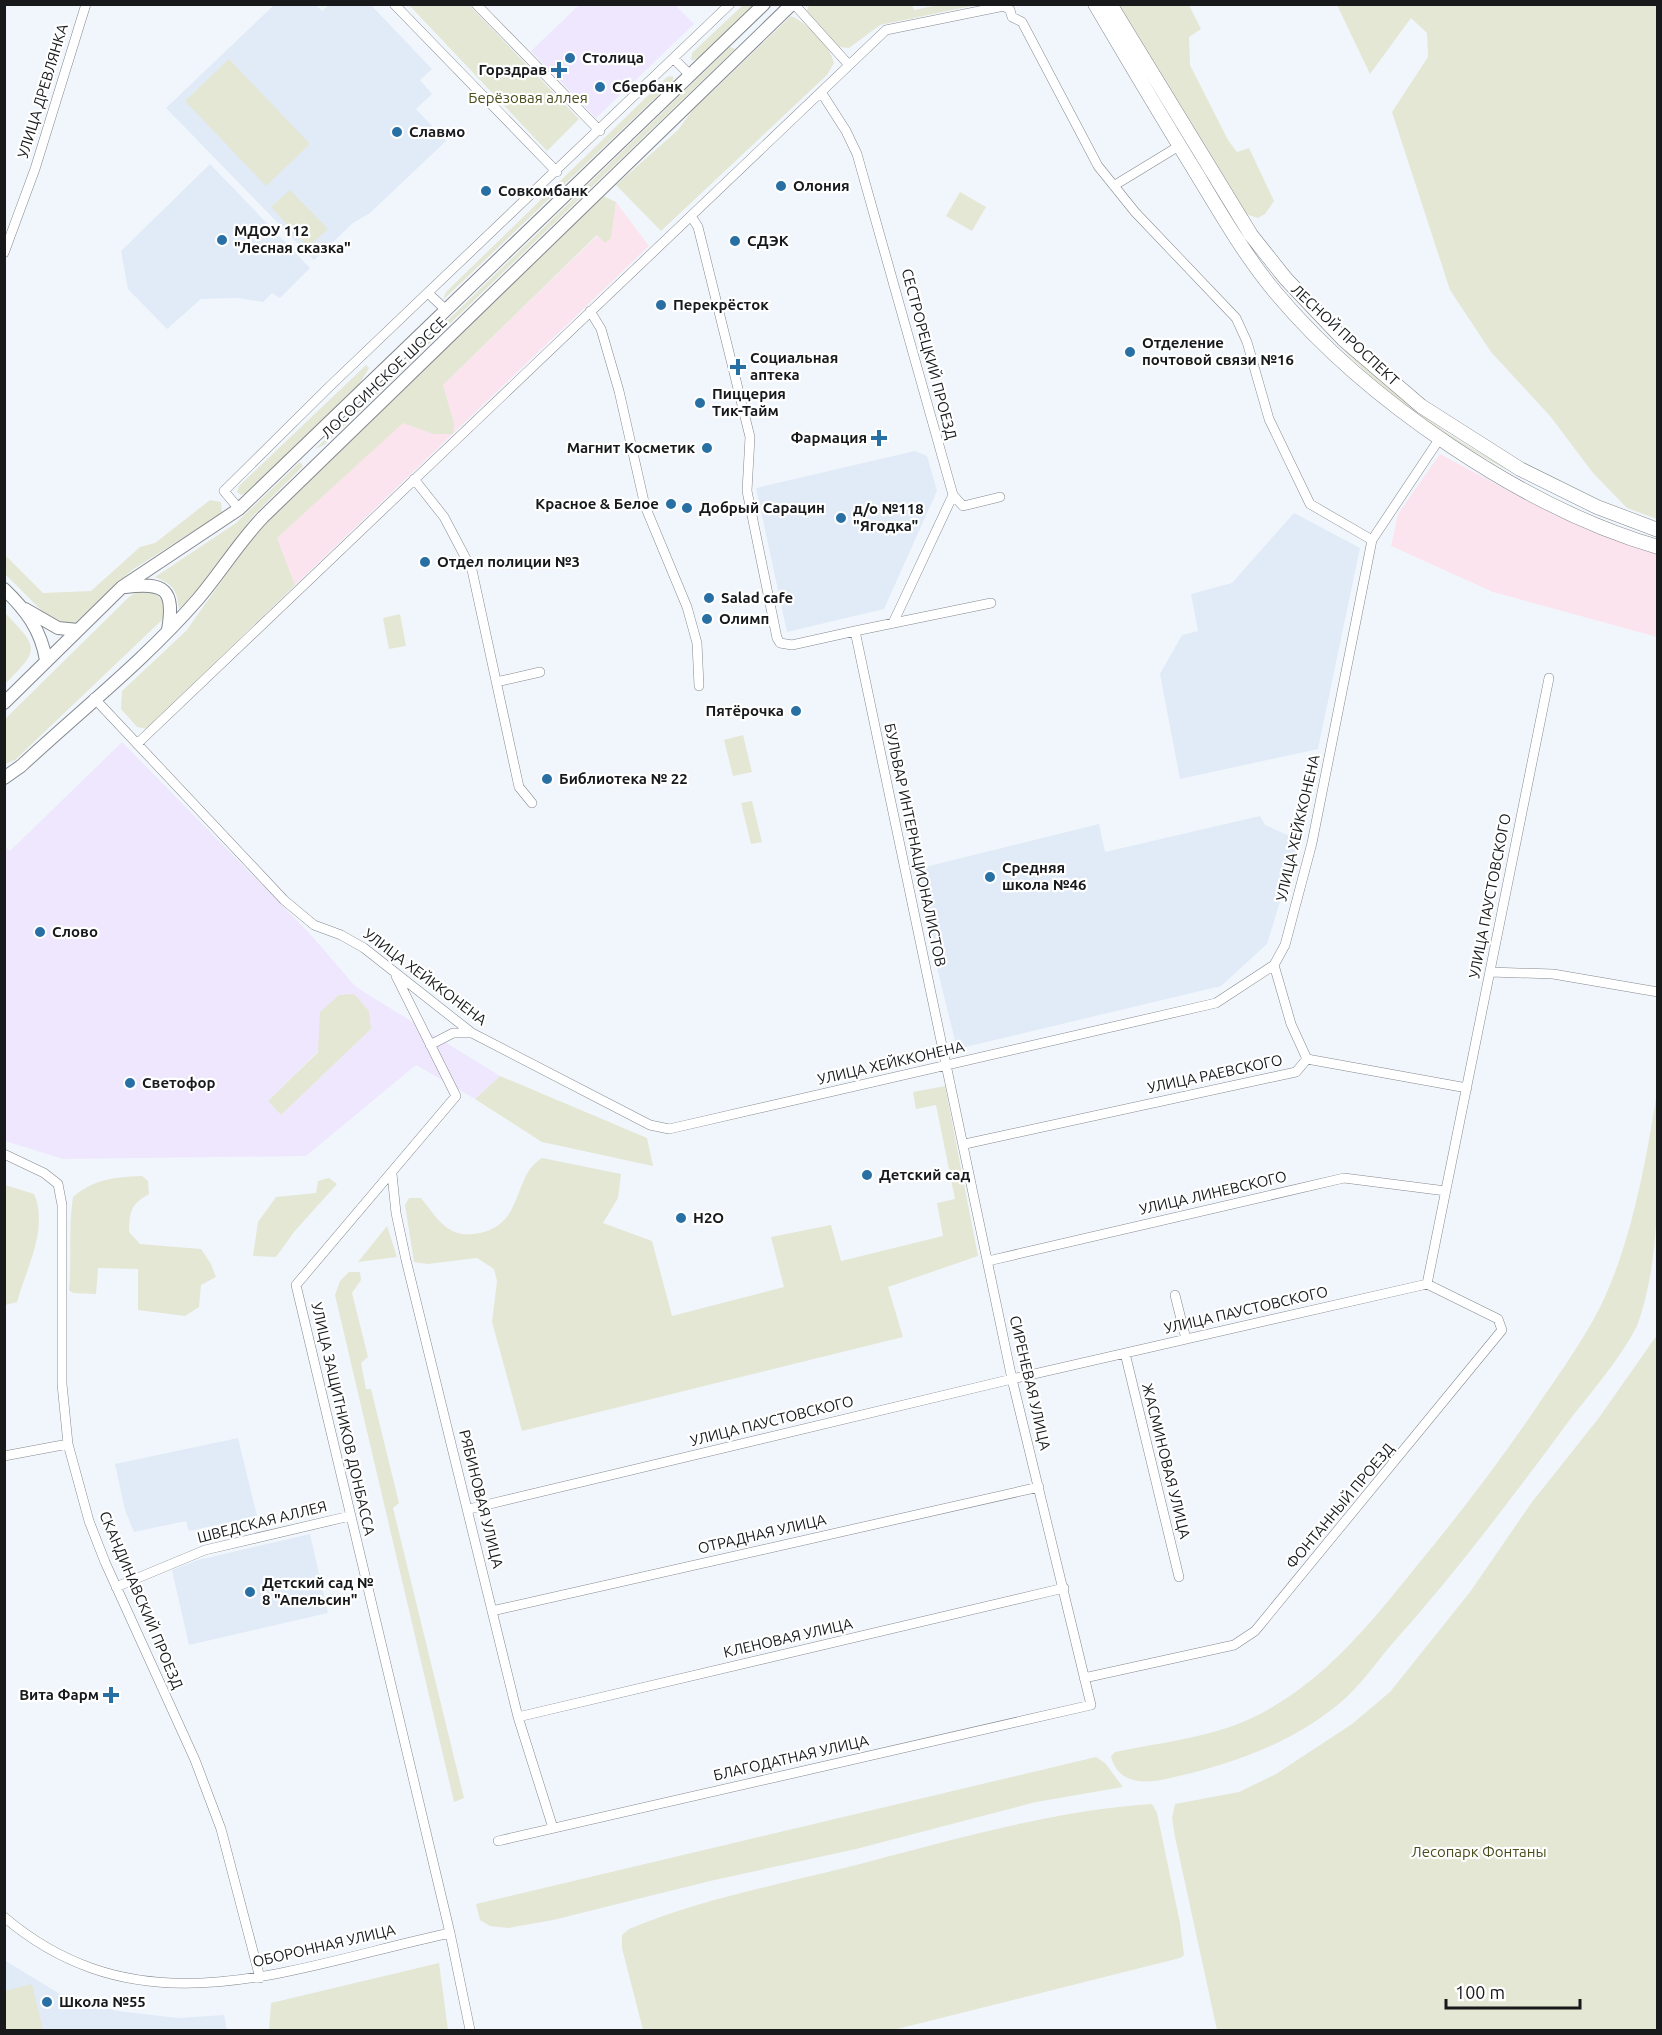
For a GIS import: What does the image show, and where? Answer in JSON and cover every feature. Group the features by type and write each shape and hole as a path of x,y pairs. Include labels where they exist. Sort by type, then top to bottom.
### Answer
{"main road":[{"name":"ЛЕСНОЙ ПРОСПЕКТ","path":"1095,4 1239,243 1276,292 1306,325 1386,397 1440,438 1546,501 1628,537 1658,547"},
{"name":"ЛЕСНОЙ ПРОСПЕКТ","path":"1110,4 1251,235 1286,279 1344,340 1421,406 1520,469 1597,507 1658,530"},
{"path":"1239,243 1251,235"}],"street":[{"name":"УЛИЦА ДРЕВЛЯНКА","path":"4,253 34,169 86,4"},
{"path":"394,4 556,172"},
{"path":"476,4 600,131"},
{"path":"238,509 224,491 730,4"},
{"name":"ЛОСОСИНСКОЕ ШОССЕ","path":"4,703 122,587 238,509 764,4"},
{"path":"793,4 849,65"},
{"name":"ЛОСОСИНСКОЕ ШОССЕ","path":"4,778 21,766 168,630 198,598 243,538 793,4"},
{"path":"137,744 886,30 1008,8 1012,17 1022,22 1098,166 1135,212 1236,318 1247,342 1269,419 1310,504 1372,540"},
{"path":"736,32 750,45"},
{"path":"674,59 690,75"},
{"name":"СЕСТРОРЕЦКИЙ ПРОЕЗД","path":"821,92 846,131 862,169 953,495"},
{"path":"1115,185 1179,146"},
{"path":"691,216 698,227 750,437 747,491 777,638 780,643 792,645 991,603"},
{"path":"428,294 446,310"},
{"path":"590,311 601,329 619,391 645,506 687,607 697,644 699,686"},
{"name":"УЛИЦА ХЕЙККОНЕНА","path":"94,698 288,905 314,925 341,935 364,948 471,1033 650,1125 669,1129 1216,1003 1274,965 1285,945 1312,843 1372,540 1440,438"},
{"path":"303,448 319,462"},
{"path":"414,479 444,517 471,570 519,787 532,803"},
{"path":"893,623 953,495 963,506 1000,497"},
{"path":"122,587 149,584 159,586 167,593 171,604 168,630"},
{"path":"4,589 24,608 58,628 78,630"},
{"path":"24,608 43,640 46,660"},
{"name":"БУЛЬВАР ИНТЕРНАЦИОНАЛИСТОВ","path":"855,631 946,1066"},
{"path":"496,682 540,672"},
{"name":"УЛИЦА ПАУСТОВСКОГО","path":"469,1509 1012,1379 1428,1284 1549,678"},
{"path":"4,770 21,766"},
{"path":"1274,965 1291,1024 1307,1059 1467,1088"},
{"path":"1490,972 1553,974 1658,992"},
{"name":"УЛИЦА ЗАЩИТНИКОВ ДОНБАССА","path":"395,974 456,1096 296,1285 450,1933 470,2031"},
{"path":"430,1045 453,1033 471,1033"},
{"name":"УЛИЦА РАЕВСКОГО","path":"965,1144 1296,1072 1307,1059"},
{"name":"СИРЕНЕВАЯ УЛИЦА","path":"946,1066 965,1144 1012,1379 1091,1705"},
{"name":"СКАНДИНАВСКИЙ ПРОЕЗД","path":"4,1154 44,1173 58,1184 62,1205 62,1384 68,1444 89,1521 116,1587 195,1760 221,1829 260,1978"},
{"name":"РЯБИНОВАЯ УЛИЦА","path":"392,1174 396,1213 406,1260 469,1509 518,1717 553,1828"},
{"name":"УЛИЦА ЛИНЕВСКОГО","path":"988,1261 1344,1178 1446,1191"},
{"name":"ФОНТАННЫЙ ПРОЕЗД","path":"1084,1678 1234,1645 1255,1631 1497,1339 1502,1330 1498,1319 1428,1284"},
{"path":"1175,1295 1186,1339"},
{"name":"ЖАСМИНОВАЯ УЛИЦА","path":"1125,1353 1179,1577"},
{"path":"4,1456 68,1444"},
{"name":"ОТРАДНАЯ УЛИЦА","path":"492,1611 1039,1487"},
{"name":"ШВЕДСКАЯ АЛЛЕЯ","path":"116,1587 205,1550 350,1516"},
{"name":"КЛЕНОВАЯ УЛИЦА","path":"518,1717 1064,1588"},
{"name":"БЛАГОДАТНАЯ УЛИЦА","path":"498,1840 1091,1705"},
{"name":"ОБОРОННАЯ УЛИЦА","path":"4,1917 30,1938 78,1964 126,1979 181,1985 260,1978 450,1933"}],"shaded area":[{"path":"274,5 316,5 322,11 329,5 371,5 432,69 420,80 432,94 416,109 446,141 370,213 353,223 314,260 166,108"},
{"path":"579,5 675,5 694,24 596,118 531,51"},
{"path":"210,164 310,268 280,298 272,293 263,302 237,298 201,299 167,329 128,289 121,251"},
{"path":"616,202 649,246 295,585 277,538 403,422 433,434 454,423 443,385 598,235 610,238"},
{"path":"915,451 927,456 937,491 884,609 787,632 756,488"},
{"path":"1440,454 1554,515 1657,552 1657,637 1493,592 1391,546 1398,514"},
{"path":"1294,513 1360,548 1318,749 1180,779 1160,674 1182,635 1198,631 1191,594 1232,583"},
{"path":"122,742 310,934 356,987 500,1076 475,1099 416,1065 306,1156 63,1159 5,1141 4,846 10,851","holes":["371,1029 281,1115 268,1101 318,1051"]},
{"path":"1260,816 1265,825 1299,840 1267,944 1221,986 957,1049 913,870 1099,824 1105,852"},
{"path":"238,1438 257,1516 189,1531 186,1521 134,1532 125,1510 115,1464"},
{"name":"Детский сад № 8 \"Апельсин\"","path":"310,1534 328,1613 189,1645 172,1570 198,1560"},
{"name":"Школа №55","path":"4,1960 60,1994 117,2011 178,2018 224,2015 227,2030 5,2030"}],"green space":[{"name":"Берёзовая аллея","path":"409,5 469,5 579,119 547,151"},
{"path":"743,5 754,5 701,57 691,61 692,53"},
{"path":"809,5 912,5 914,10 938,5 976,5 880,25 849,48 839,47 807,11"},
{"path":"1118,5 1189,5 1201,29 1189,37 1190,65 1228,140 1237,152 1249,148 1274,201 1265,214 1258,218 1242,213"},
{"path":"1337,5 1657,5 1657,519 1627,508 1593,473 1550,416 1491,352 1450,290 1392,112 1428,57 1427,33 1411,18 1370,74"},
{"path":"791,16 811,29 828,49 834,63 827,75 661,231 616,185 678,130 692,111"},
{"path":"730,47 735,49 324,445 315,449"},
{"path":"229,59 310,144 266,186 185,101"},
{"path":"673,76 673,81 443,300 446,292 667,77"},
{"path":"290,190 328,229 308,247 271,207"},
{"path":"960,192 986,207 972,231 946,216"},
{"path":"603,196 616,202 611,238 605,243 597,235 443,385 454,423 453,434 433,434 403,423 277,538 295,585 147,729 137,727 121,709 122,691 186,631 260,527"},
{"path":"1259,252 1372,368 1430,421 1500,464 1597,514 1481,456 1418,415 1344,351 1299,303 1257,254"},
{"path":"366,365 369,368 358,386 246,494 241,495 237,492 239,486"},
{"path":"300,462 303,466 252,517 204,582 179,609 173,588 155,577 236,523"},
{"path":"210,500 221,502 222,513 132,570 75,623 60,624 43,612 5,574 4,554 43,593 91,591 140,547 155,543"},
{"path":"149,590 163,602 162,620 15,760 5,764 5,719 129,597 138,591"},
{"path":"5,613 24,634 31,648 25,663 5,684"},
{"path":"400,614 406,646 389,649 383,618"},
{"path":"743,735 752,772 733,776 724,740"},
{"path":"752,801 762,842 751,844 741,803"},
{"path":"354,994 369,1011 371,1029 281,1115 268,1101 318,1052 320,1012 339,995"},
{"path":"500,1076 647,1138 653,1166 542,1142 475,1099"},
{"path":"945,1086 978,1256 888,1287 903,1337 522,1431 492,1322 497,1281 494,1269 477,1258 427,1264 414,1262 405,1205 409,1198 421,1198 439,1220 452,1231 480,1233 494,1228 504,1220 526,1176 542,1158 621,1174 618,1198 603,1223 652,1241 672,1316 784,1287 771,1237 831,1225 841,1261 943,1236 937,1203 955,1199 936,1105 916,1109 913,1092"},
{"path":"1657,1093 1658,1181 1655,1242 1645,1300 1637,1326 1612,1366 1480,1539 1361,1682 1321,1718 1279,1742 1213,1767 1158,1781 1133,1780 1119,1772 1111,1756 1115,1752 1189,1738 1226,1728 1260,1714 1305,1685 1326,1668 1363,1630 1447,1529 1522,1429 1574,1351 1607,1292 1632,1219"},
{"path":"142,1176 148,1181 149,1194 132,1209 129,1232 140,1244 201,1249 216,1277 201,1285 199,1307 185,1316 138,1310 138,1269 98,1268 96,1294 73,1293 69,1290 73,1197 89,1186 105,1180"},
{"path":"329,1178 337,1184 294,1232 276,1257 253,1256 258,1222 276,1197 316,1193 318,1181"},
{"path":"5,1185 34,1194 39,1221 35,1248 17,1302 5,1305"},
{"path":"387,1226 397,1257 358,1262"},
{"path":"349,1272 360,1272 361,1280 352,1293 368,1357 361,1363 366,1389 371,1389 399,1503 393,1508 464,1798 454,1802 335,1295 340,1281"},
{"name":"Лесопарк Фонтаны","path":"1657,1335 1657,2030 1217,2030 1175,1837 1172,1818 1175,1804 1239,1792 1276,1774 1352,1724 1390,1692 1470,1592 1532,1502 1598,1419"},
{"path":"1096,1757 1105,1763 1123,1787 1036,1802 856,1849 710,1881 553,1920 508,1928 490,1926 480,1920 476,1904"},
{"path":"1152,1804 1157,1813 1180,1923 1184,1955 1180,1958 893,2030 643,2030 622,1948 622,1935 629,1929 708,1902 958,1838 1075,1813"},
{"path":"439,1963 448,2030 269,2030 271,2003"},
{"path":"32,1984 43,2030 5,2030 5,1991"}],"place":[{"name":"Столица","path":"570,58"},
{"name":"Горздрав","path":"559,70"},
{"name":"Сбербанк","path":"600,87"},
{"name":"Славмо","path":"397,132"},
{"name":"Олония","path":"781,186"},
{"name":"Совкомбанк","path":"486,191"},
{"name":"МДОУ 112 \"Лесная сказка\"","path":"222,240"},
{"name":"СДЭК","path":"735,241"},
{"name":"Перекрёсток","path":"661,305"},
{"name":"Отделение почтовой связи №16","path":"1130,352"},
{"name":"Социальная аптека","path":"738,367"},
{"name":"Пиццерия Тик-Тайм","path":"700,403"},
{"name":"Фармация","path":"879,438"},
{"name":"Магнит Косметик","path":"707,448"},
{"name":"Красное & Белое","path":"671,504"},
{"name":"Добрый Сарацин","path":"687,508"},
{"name":"д/о №118 \"Ягодка\"","path":"841,518"},
{"name":"Отдел полиции №3","path":"425,562"},
{"name":"Salad cafe","path":"709,598"},
{"name":"Олимп","path":"707,619"},
{"name":"Пятёрочка","path":"796,711"},
{"name":"Библиотека № 22","path":"547,779"},
{"name":"Средняя школа №46","path":"990,877"},
{"name":"Слово","path":"40,932"},
{"name":"Светофор","path":"130,1083"},
{"name":"Детский сад","path":"867,1175"},
{"name":"H2O","path":"681,1218"},
{"name":"Детский сад № 8 \"Апельсин\"","path":"250,1592"},
{"name":"Вита Фарм","path":"111,1695"},
{"name":"Школа №55","path":"47,2002"}]}
